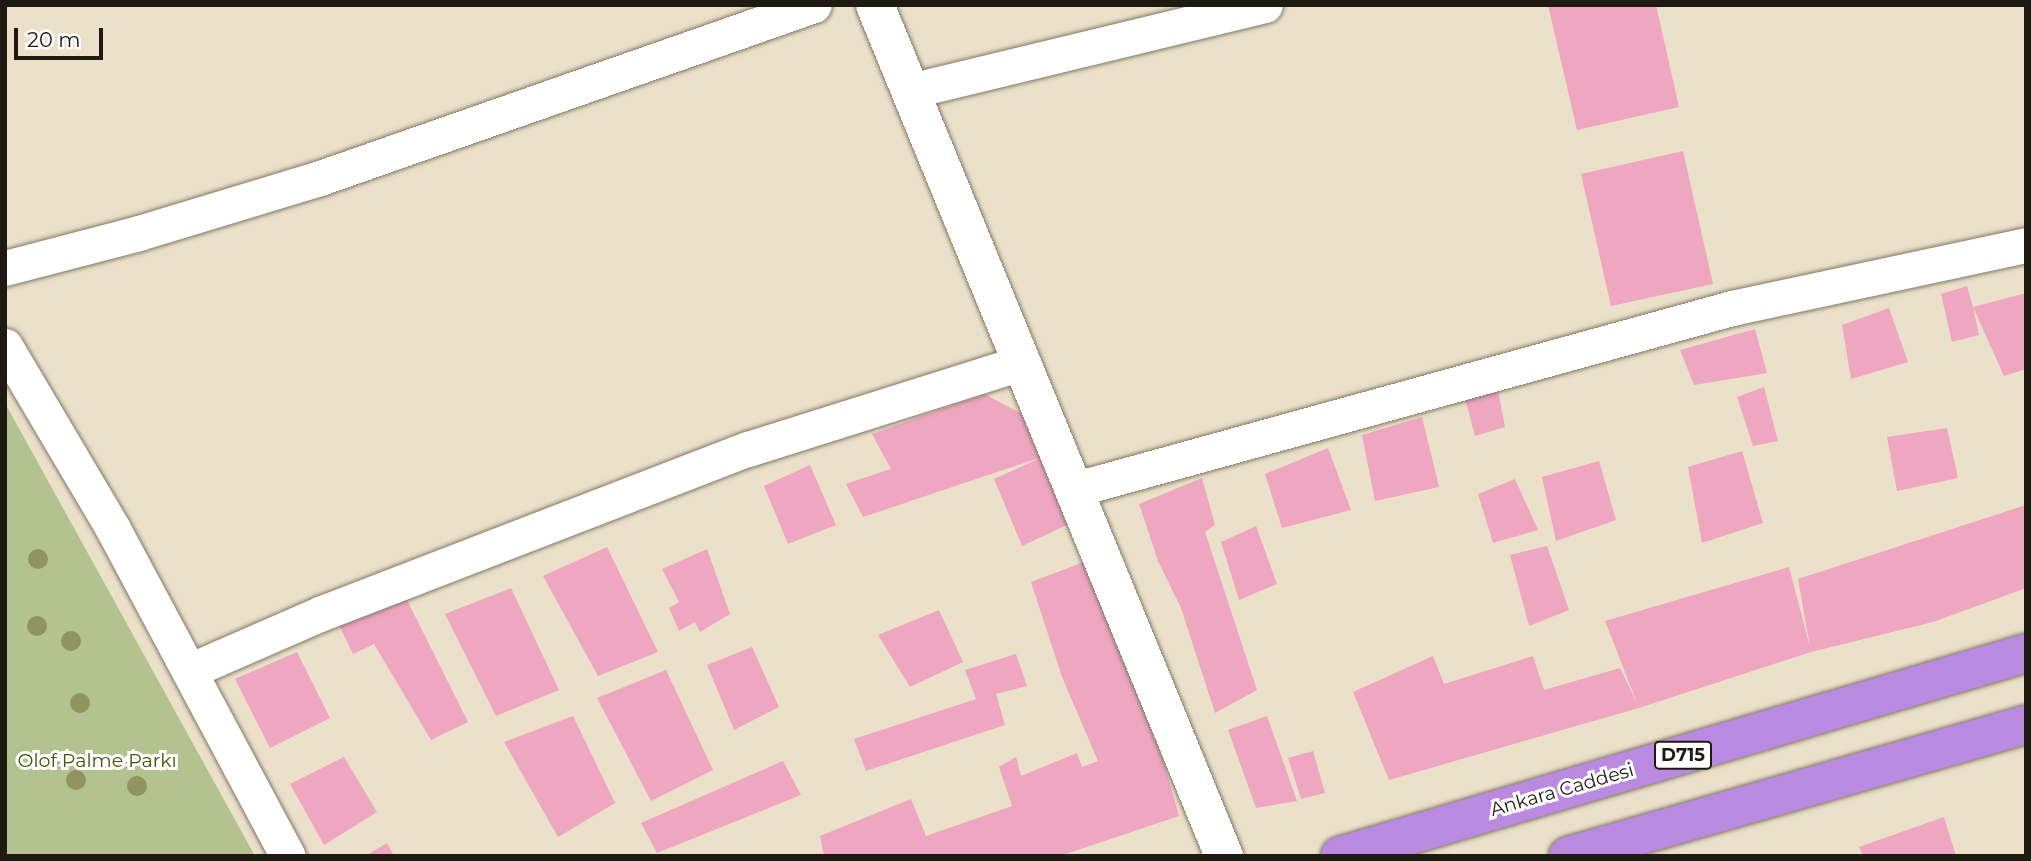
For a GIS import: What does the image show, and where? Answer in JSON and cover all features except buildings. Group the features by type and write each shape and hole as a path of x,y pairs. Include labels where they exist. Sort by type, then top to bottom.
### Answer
{"highway":[{"name":"Ankara Caddesi","path":"1340,856 2026,653"},
{"path":"1568,856 2026,725"}],"street":[{"path":"5,268 139,233 320,178 814,5"},
{"path":"875,5 1224,856"},
{"path":"910,91 1265,5"},
{"path":"1072,490 1732,308 2026,245"},
{"path":"5,345 112,527 288,856"},
{"path":"189,671 322,613 748,449 1021,363"}],"green space":[{"name":"Olof Palme Parkı","path":"5,403 255,856 5,856"}]}
